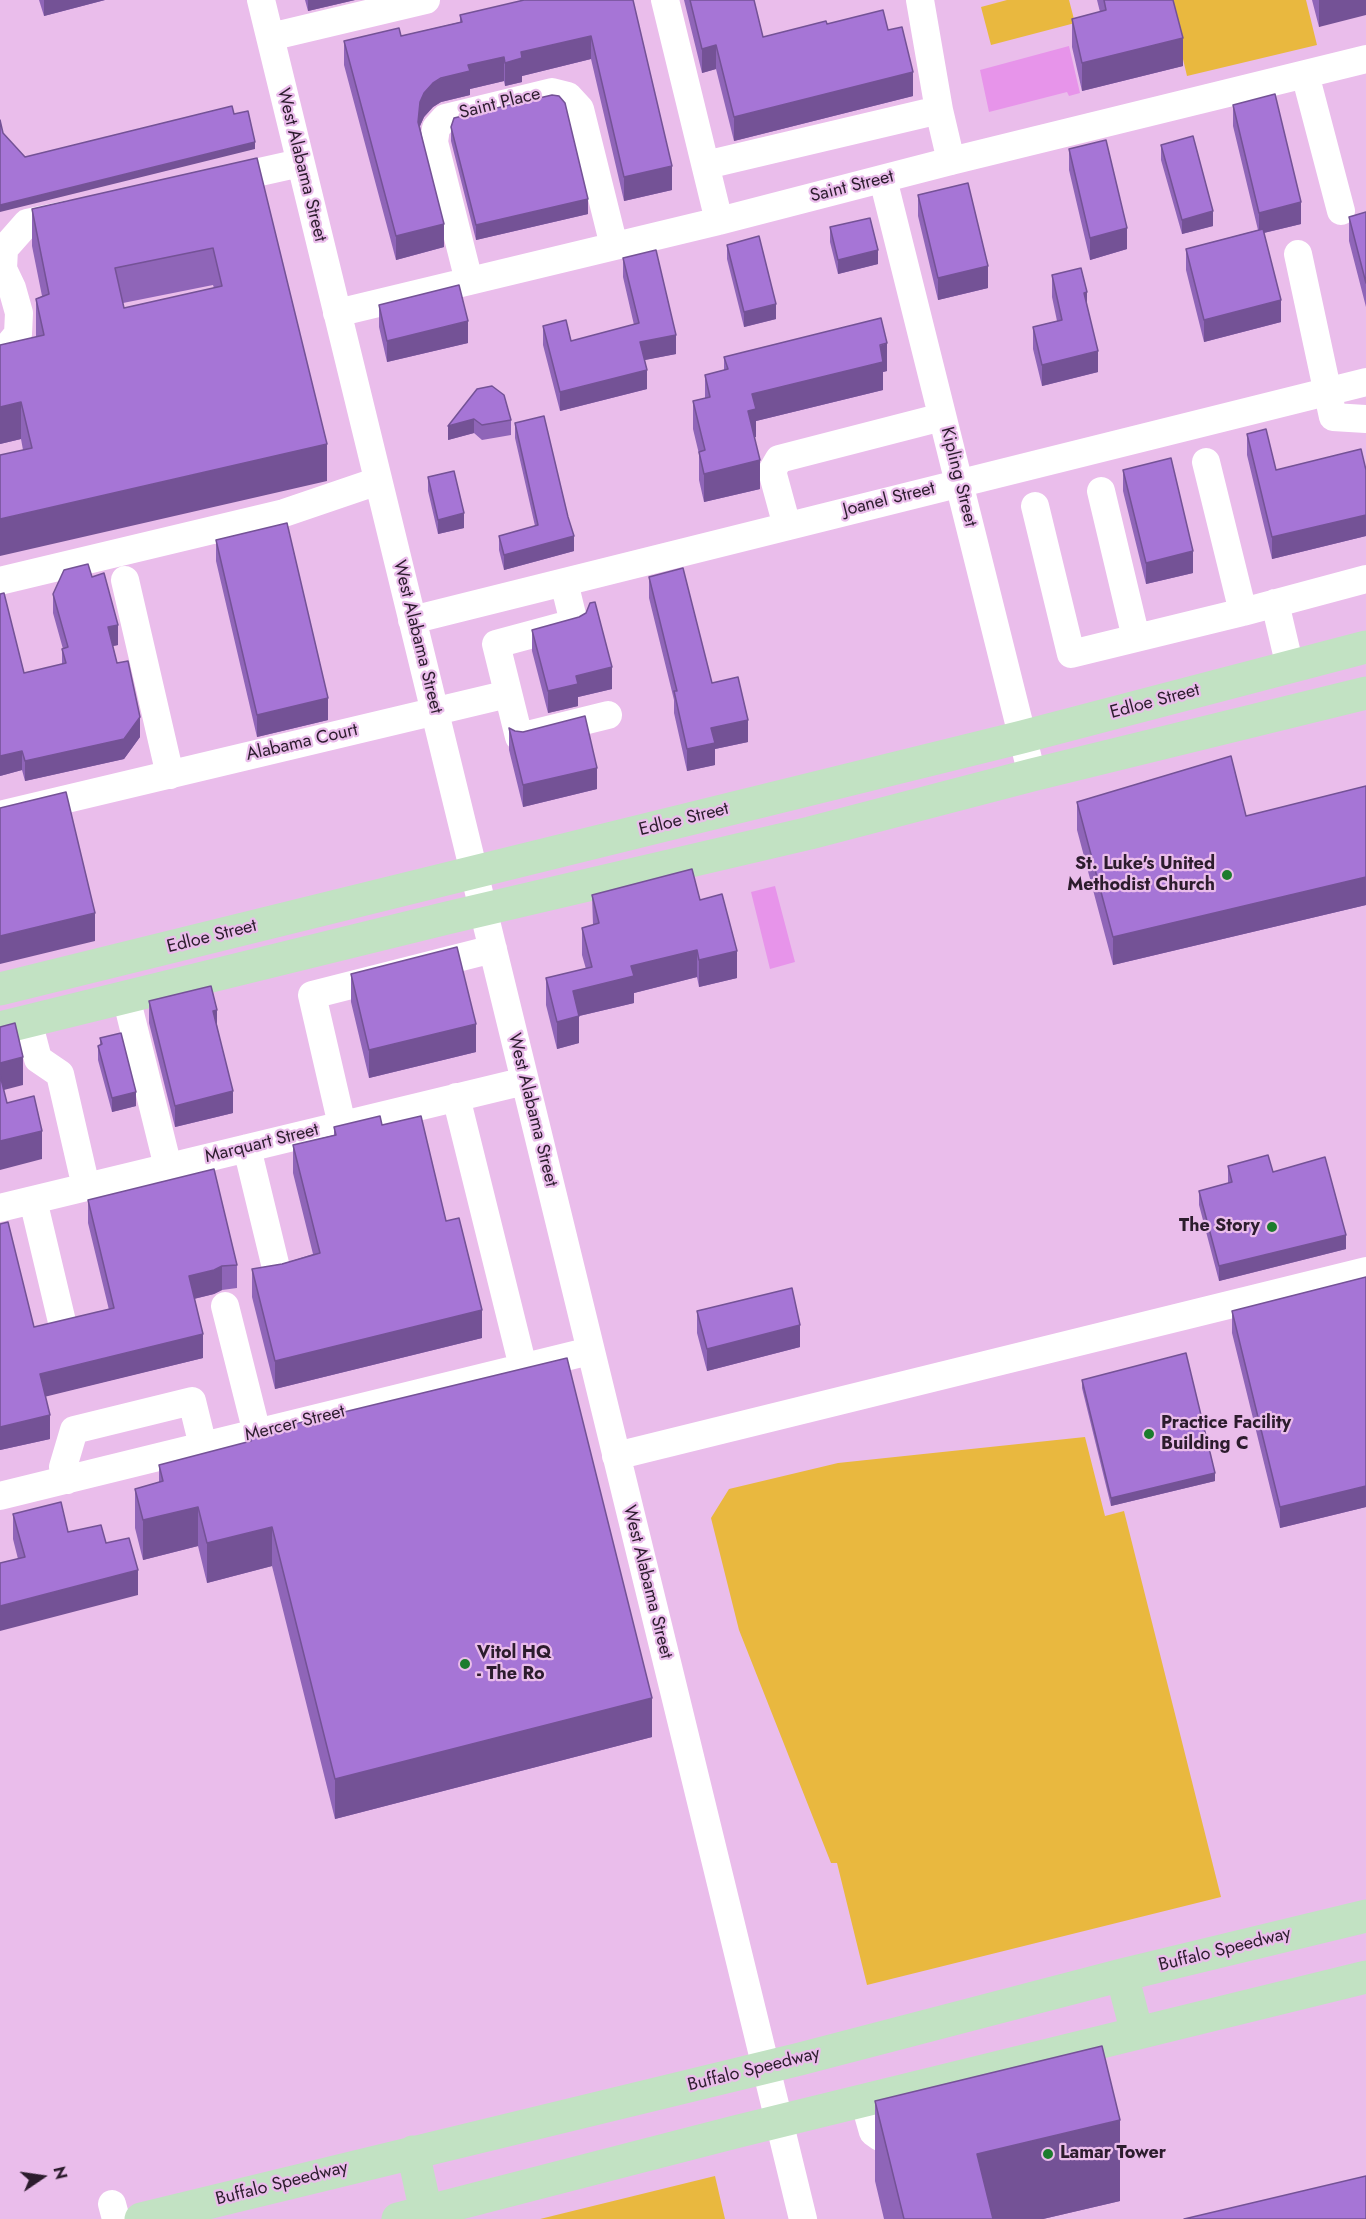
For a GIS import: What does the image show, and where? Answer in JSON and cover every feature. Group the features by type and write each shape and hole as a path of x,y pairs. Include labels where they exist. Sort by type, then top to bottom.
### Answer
{"main road":[{"name":"Edloe Street","path":"0,989 1022,737 1366,647"},
{"path":"1290,667 1300,710"},
{"name":"Edloe Street","path":"14,1025 483,910 810,833 1032,775 1366,693"},
{"path":"799,792 810,833"},
{"path":"117,960 126,997"},
{"name":"Buffalo Speedway","path":"141,2219 765,2067 1122,1975 1366,1916"},
{"path":"1122,1975 1137,2033"},
{"path":"413,2152 412,2215 463,2211 779,2122 864,2100 977,2084 1137,2033 1366,1977"}],"street":[{"name":"West Alabama Street","path":"261,0 803,2219"},
{"path":"270,37 426,0"},
{"path":"665,0 720,221"},
{"path":"920,0 939,110 951,161"},
{"name":"Saint Street","path":"337,313 720,221 951,161 1366,59"},
{"path":"1305,74 1341,211"},
{"name":"Saint Place","path":"469,281 434,142 436,128 445,118 456,115 552,92 568,96 580,109 614,246"},
{"path":"706,165 939,110"},
{"path":"195,187 300,164"},
{"name":"Kipling Street","path":"883,180 1032,775"},
{"path":"0,352 4,351 18,334 19,313 12,288 3,269 4,249 27,223 94,209"},
{"path":"1298,254 1332,417 1366,419"},
{"name":"Joanel Street","path":"412,620 1366,382"},
{"path":"787,526 772,471 779,459 942,417"},
{"path":"1206,462 1243,612"},
{"path":"0,581 284,513 378,481"},
{"path":"1101,491 1136,638"},
{"path":"1035,506 1071,654 1366,579"},
{"path":"125,580 170,774"},
{"path":"564,582 574,623 496,644 519,738 608,715"},
{"path":"1275,603 1290,667"},
{"name":"Alabama Court","path":"0,814 508,693"},
{"path":"342,1125 312,995 493,949"},
{"path":"126,997 168,1167"},
{"path":"14,1025 38,1059 60,1074 86,1187"},
{"name":"Marquart Street","path":"0,1208 525,1081"},
{"path":"456,1097 523,1367"},
{"path":"247,1148 278,1276"},
{"path":"33,1200 63,1326"},
{"path":"616,1456 1366,1271"},
{"path":"225,1306 257,1433"},
{"name":"Mercer Street","path":"0,1496 590,1352"},
{"path":"67,1480 63,1467 74,1430 192,1401 203,1446"},
{"path":"864,2100 873,2132 880,2137 892,2138 938,2127"}],"shaded area":[{"path":"1007,0 1069,0 1075,23 991,45 981,7"},
{"path":"1169,0 1306,0 1317,45 1187,76"},
{"path":"1069,46 1080,93 1069,96 1067,92 989,112 980,70"},
{"path":"775,886 795,962 770,969 751,892"},
{"path":"1085,1437 1105,1516 1124,1511 1221,1897 867,1985 837,1863 831,1863 739,1630 711,1518 729,1489 838,1463"},
{"path":"715,2176 725,2219 540,2219"}],"building":[{"path":"524,0 633,0 672,166 624,177 591,36 521,52 522,58 505,63 504,57 468,65 470,71 441,78 433,83 420,102 418,122 444,224 396,236 344,41 399,28 401,36 462,22 460,15"},
{"path":"690,0 754,0 763,37 883,10 888,30 902,27 913,72 734,117 716,45 702,49"},
{"path":"1104,0 1173,0 1183,38 1082,63 1072,19 1106,10"},
{"path":"1275,94 1301,202 1259,213 1233,105"},
{"path":"552,95 559,96 565,103 588,199 476,225 451,127 454,118"},
{"path":"232,106 234,114 248,111 255,142 0,205 0,120 3,133 25,157"},
{"path":"1193,136 1213,211 1182,220 1161,145"},
{"path":"1106,140 1127,228 1090,238 1069,149"},
{"path":"257,158 327,444 0,519 0,455 32,448 21,402 0,407 0,345 44,335 36,299 49,294 32,209","holes":["213,248 222,286 124,308 115,268"]},
{"path":"968,183 988,266 938,278 918,195"},
{"path":"1366,212 1366,283 1349,217"},
{"path":"870,218 878,250 838,260 830,227"},
{"path":"1263,229 1281,300 1204,320 1186,249"},
{"path":"759,236 776,304 744,312 727,245"},
{"path":"656,250 676,335 640,342 647,370 560,392 543,326 566,320 571,341 639,323 623,258"},
{"path":"1081,268 1087,292 1084,293 1098,351 1042,365 1033,327 1062,320 1052,275"},
{"path":"459,285 468,321 387,341 379,305"},
{"path":"881,318 887,343 880,345 883,362 752,394 756,409 748,411 760,460 704,474 699,452 705,450 693,401 710,397 705,375 728,369 724,357"},
{"path":"492,386 504,395 511,420 482,425 474,419 448,426 477,389"},
{"path":"544,416 574,536 504,555 499,536 538,525 515,423"},
{"path":"1266,429 1276,470 1361,449 1366,470 1366,515 1272,537 1247,434"},
{"path":"1171,458 1193,551 1146,563 1123,470"},
{"path":"454,471 464,513 438,520 428,477"},
{"path":"287,523 328,698 257,715 216,540"},
{"path":"88,564 92,577 104,573 118,625 108,627 117,663 128,661 140,717 124,739 25,761 22,751 0,756 0,594 4,593 24,673 66,663 62,649 68,647 53,594 64,570"},
{"path":"683,568 712,683 738,677 748,720 711,728 715,743 687,749 674,691 677,691 649,577"},
{"path":"595,602 612,667 576,676 578,684 548,691 532,630 579,617 586,613 590,603"},
{"path":"585,716 597,768 523,785 509,728 523,732"},
{"name":"St. Luke's United Methodist Church","path":"1231,756 1246,816 1366,786 1366,877 1113,937 1077,802"},
{"path":"66,792 95,913 0,936 0,808"},
{"path":"692,869 700,900 722,894 737,951 699,960 697,950 631,966 634,976 573,991 579,1016 557,1022 546,978 592,967 582,928 599,923 592,895"},
{"path":"457,947 476,1024 369,1050 351,974"},
{"path":"211,986 217,1010 213,1011 233,1091 175,1106 149,1001"},
{"path":"15,1023 23,1057 0,1063 0,1027"},
{"path":"121,1033 136,1092 112,1098 98,1046 102,1044 100,1038"},
{"path":"0,1075 7,1103 34,1096 42,1131 0,1141"},
{"path":"380,1116 382,1125 421,1116 446,1221 459,1218 482,1310 275,1361 252,1269 282,1264 320,1253 293,1145 336,1135 334,1127"},
{"name":"The Story","path":"1268,1155 1273,1172 1325,1157 1346,1235 1219,1266 1199,1191 1232,1182 1228,1166"},
{"path":"214,1169 237,1265 222,1266 189,1276 203,1334 40,1374 50,1415 0,1427 0,1224 8,1222 34,1327 114,1308 88,1200"},
{"path":"1366,1277 1366,1486 1280,1507 1232,1311"},
{"path":"792,1288 800,1325 707,1349 697,1311"},
{"name":"Practice Facility Building C","path":"1186,1353 1215,1473 1111,1498 1082,1380"},
{"name":"Vitol HQ - The Ro","path":"567,1358 652,1698 335,1779 272,1527 207,1543 198,1507 143,1520 135,1489 163,1481 159,1465 251,1441 249,1435"},
{"path":"61,1502 68,1532 101,1525 106,1543 129,1538 138,1570 0,1606 0,1563 25,1557 13,1514"},
{"path":"1102,2046 1120,2120 977,2154 993,2219 904,2219 875,2101"},
{"path":"1366,2176 1366,2219 1184,2219"}],"place":[{"name":"St. Luke's United Methodist Church","path":"1227,875"},
{"name":"The Story","path":"1272,1227"},
{"name":"Practice Facility Building C","path":"1149,1434"},
{"name":"Vitol HQ - The Ro","path":"465,1664"},
{"name":"Lamar Tower","path":"1048,2154"}]}
